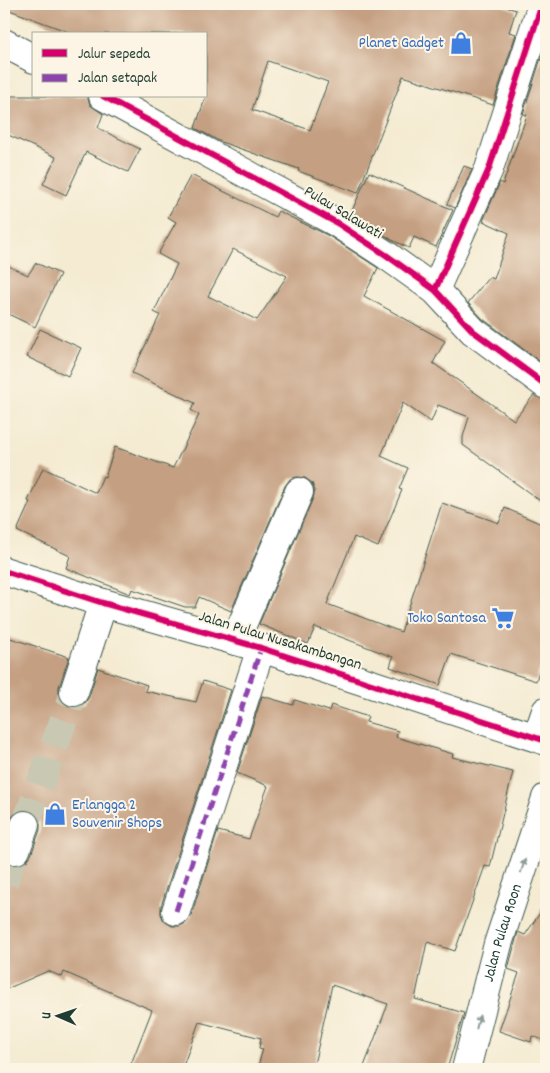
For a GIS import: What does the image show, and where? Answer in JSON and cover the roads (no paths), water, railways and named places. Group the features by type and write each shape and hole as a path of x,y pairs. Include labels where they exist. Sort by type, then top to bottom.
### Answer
{"street":[{"path":"435,290 489,169 542,4"},
{"path":"4,43 32,58"},
{"name":"Pulau Salawati","path":"107,98 338,223 435,290 473,331 546,385"},
{"path":"235,641 299,492"},
{"name":"Jalan Pulau Nusakambangan","path":"4,571 102,604 260,648 542,739"},
{"path":"74,692 102,604"},
{"path":"176,911 260,648"},
{"path":"542,739 546,711"},
{"name":"Jalan Pulau Roon","path":"466,1069 498,944 546,798"}],"tunnel":[{"path":"25,825 74,692"},
{"path":"4,882 16,850"}],"place":[{"name":"Planet Gadget","path":"461,43"},
{"name":"Toko Santosa","path":"503,618"},
{"name":"Erlangga 2 Souvenir Shops","path":"55,814"}]}
